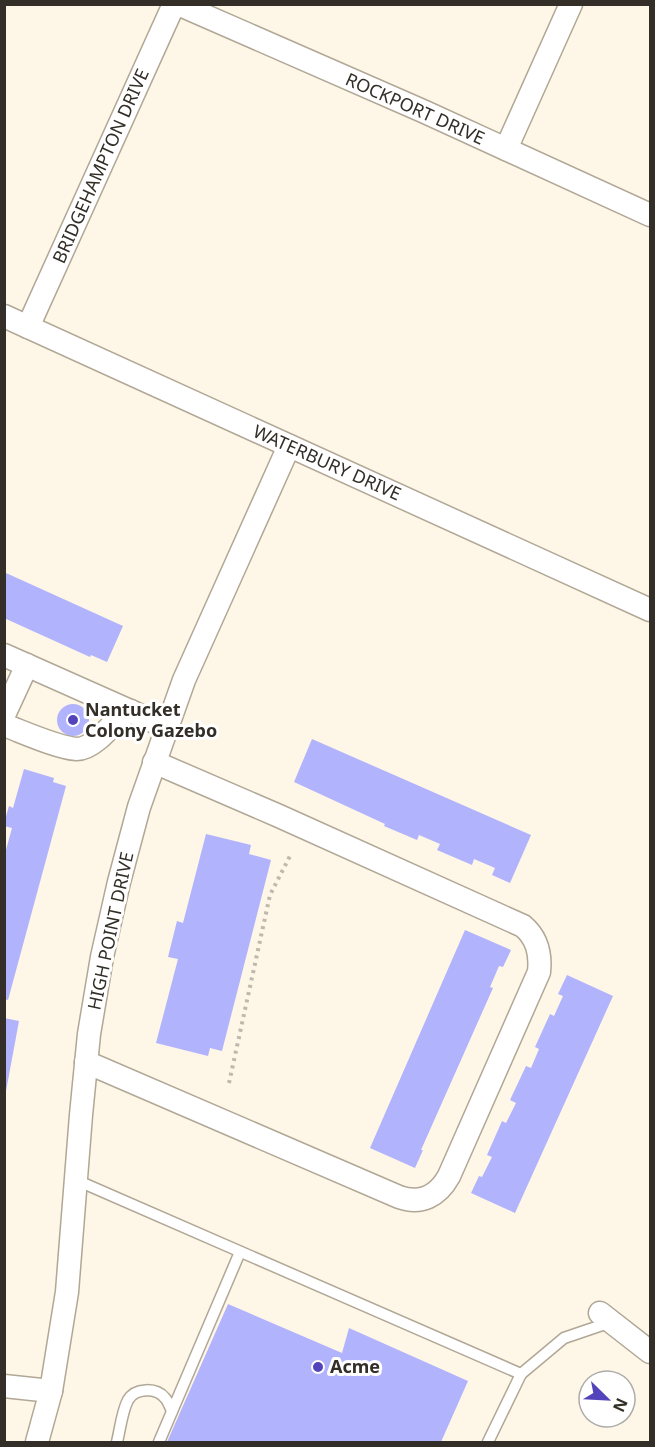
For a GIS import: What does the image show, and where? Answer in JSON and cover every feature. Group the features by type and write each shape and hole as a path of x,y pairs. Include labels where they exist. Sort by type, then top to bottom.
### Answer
{"street":[{"name":"ROCKPORT DRIVE","path":"176,4 651,215"},
{"name":"BRIDGEHAMPTON DRIVE","path":"28,327 176,4"},
{"path":"506,149 571,4"},
{"name":"WATERBURY DRIVE","path":"4,316 651,610"},
{"name":"HIGH POINT DRIVE","path":"37,1443 51,1391 67,1292 86,1062 102,957 118,882 139,807 184,680 289,446"},
{"path":"4,655 166,727"},
{"path":"4,715 27,665"},
{"path":"4,725 61,746 78,749 96,741 124,714 131,711"},
{"path":"86,1062 399,1197 412,1200 423,1199 435,1193 449,1176 539,972 540,959 537,946 529,931 523,926 154,762"},
{"path":"605,1317 651,1352"},
{"path":"6,1385 51,1391"}],"lane":[{"path":"76,1180 521,1374"},
{"path":"159,1443 240,1252"},
{"path":"488,1443 521,1374 564,1338 605,1317"},
{"path":"117,1443 128,1398 135,1393 145,1390 157,1391 165,1397 172,1411"}],"path":[{"path":"229,1083 270,895 291,854"}],"building":[{"path":"6,573 123,626 107,662 91,655 90,657 4,618 4,577"},
{"name":"Nantucket Colony Gazebo","path":"73,704 84,709 89,720 84,731 73,736 62,731 57,720 62,709"},
{"path":"312,739 531,835 510,883 492,875 495,868 474,859 472,865 437,850 440,844 419,835 417,840 384,826 385,824 294,782"},
{"path":"24,769 54,778 53,782 66,786 8,1000 4,999 4,857 12,828 4,826 4,823 9,806 13,808"},
{"path":"206,834 251,845 249,854 271,860 222,1051 210,1048 208,1056 156,1043 178,959 168,957 177,921 183,923"},
{"path":"465,930 511,950 503,967 499,966 490,987 493,988 415,1168 370,1148"},
{"path":"567,975 613,996 515,1213 471,1193 492,1157 487,1155 502,1121 506,1123 516,1103 510,1100 526,1066 531,1068 539,1049 535,1047 550,1014 554,1016 563,996 558,994"},
{"path":"4,1018 19,1021 6,1091 4,1091"},
{"name":"Acme","path":"228,1304 342,1353 349,1328 468,1381 441,1442 167,1442"}],"place":[{"name":"Nantucket Colony Gazebo","path":"73,720"},
{"name":"Acme","path":"318,1367"}]}
